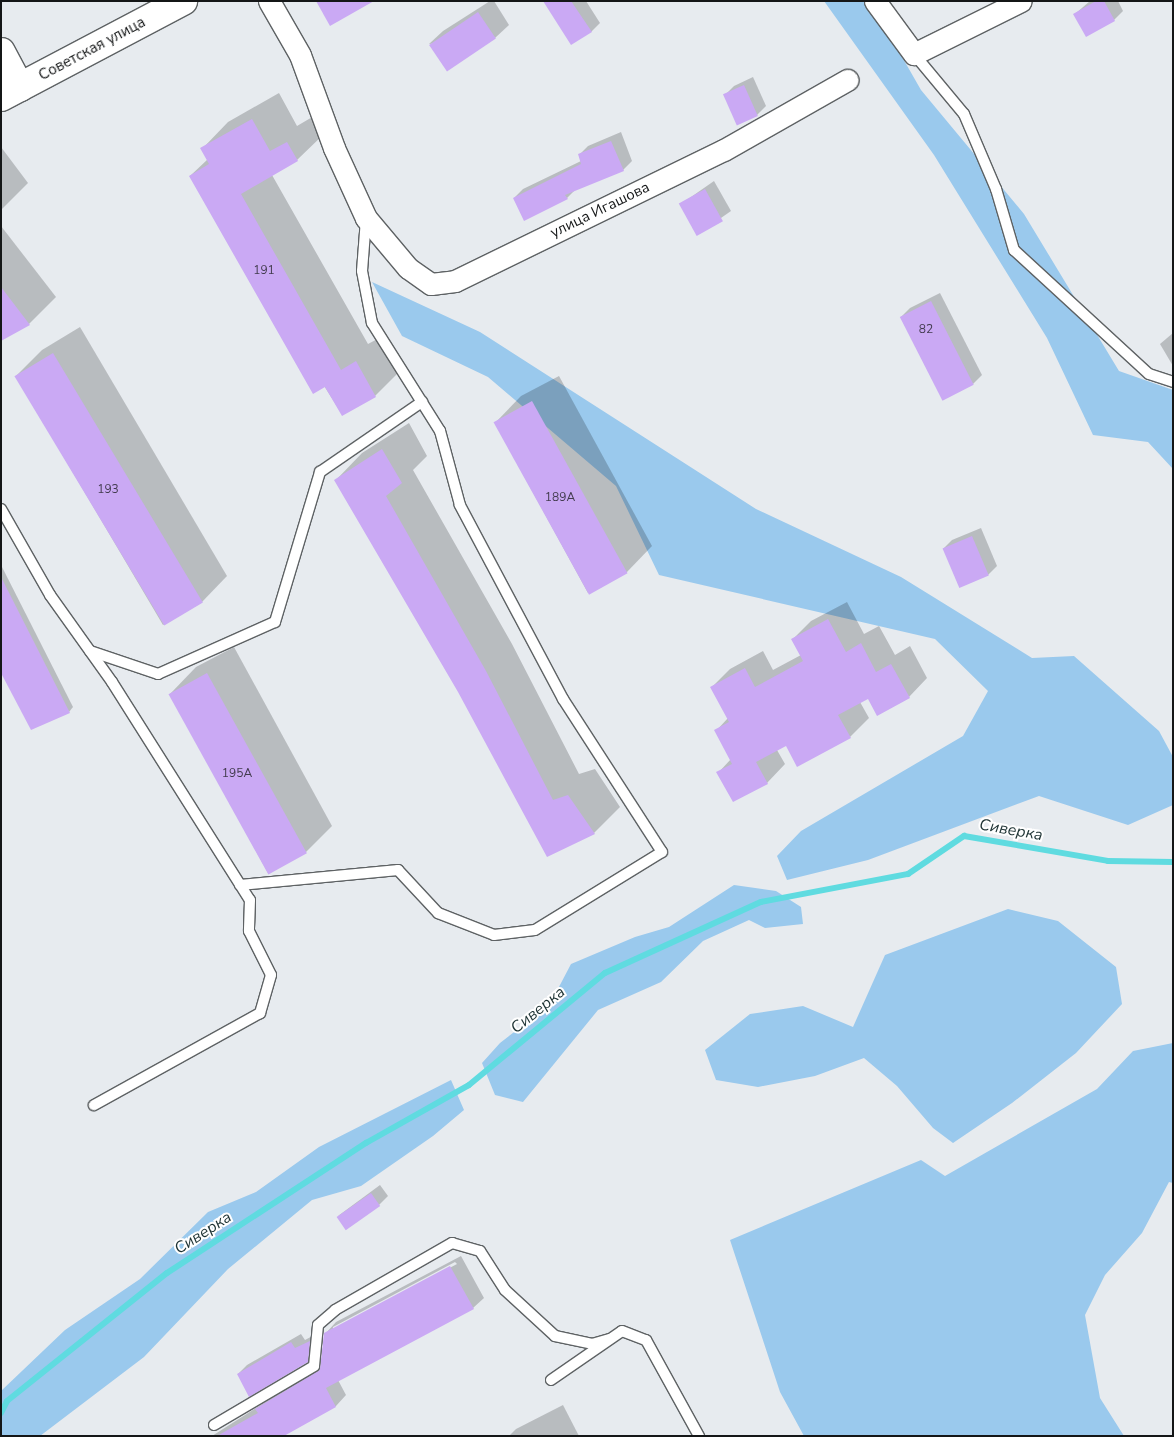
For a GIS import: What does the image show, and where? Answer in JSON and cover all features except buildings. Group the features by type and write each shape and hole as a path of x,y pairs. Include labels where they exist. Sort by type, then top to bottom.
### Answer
{"main road":[{"name":"Советская улица","path":"11,92 183,1"},
{"path":"1,52 11,92"}],"street":[{"name":"улица Игашова","path":"269,1 300,55 334,148 366,218 408,268 431,284 455,281 724,150 847,80"},
{"path":"875,1 914,54 1021,1"}],"lane":[{"path":"914,54 964,114 996,189 1014,250 1149,374 1173,382"},
{"path":"240,885 398,870 438,913 494,935 535,930 662,852 563,699 460,505 440,431 372,323 362,271 366,218"},
{"path":"90,651 158,674 275,622 320,472 422,402"},
{"path":"1,510 50,595 90,651 250,900 249,931 271,975 260,1013 94,1105"},
{"path":"214,1426 314,1366 318,1325 335,1310 452,1243 480,1251 505,1290 555,1336 592,1344 609,1339"},
{"path":"551,1380 622,1331 646,1340 699,1436"}],"shaded area":[{"path":"824,1 870,1 921,90 1024,214 1119,371 1173,390 1173,469 1148,442 1093,435 1047,338 934,155"},
{"path":"372,282 480,332 756,509 901,577 1032,658 1074,656 1159,731 1173,757 1173,805 1128,825 1039,796 868,860 787,880 777,856 801,831 963,736 988,691 935,639 659,575 616,486 488,377 402,336"},
{"path":"734,885 776,891 801,907 803,924 765,928 749,920 703,941 661,982 598,1010 523,1102 495,1095 482,1063 500,1043 550,1004 571,964 635,937 669,927"},
{"path":"1008,909 1058,921 1116,967 1122,1004 1076,1053 1012,1103 953,1143 933,1128 897,1086 864,1058 815,1076 758,1087 716,1080 705,1050 750,1014 803,1006 853,1027 885,955"},
{"path":"1173,1043 1173,1183 1169,1182 1142,1233 1105,1275 1085,1315 1100,1398 1124,1436 804,1436 780,1392 730,1240 921,1160 945,1176 1097,1089 1133,1051"},
{"path":"451,1080 464,1110 433,1136 361,1186 312,1200 228,1269 144,1357 40,1436 1,1436 1,1391 65,1330 140,1279 208,1212 256,1192 319,1147"}],"waterway":[{"name":"Сиверка","path":"1,1413 7,1401 167,1273 366,1143 469,1085 605,973 761,902 908,874 964,836 1108,861 1173,862"}]}
